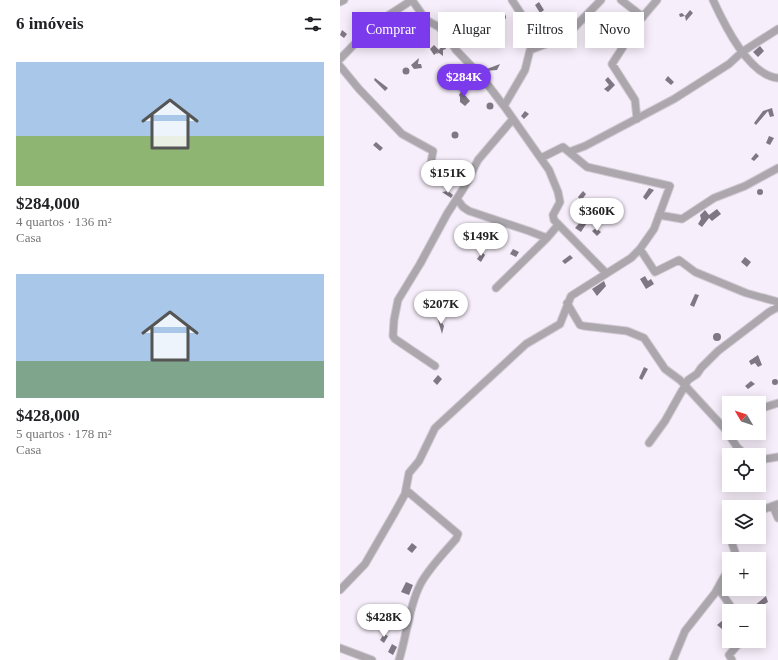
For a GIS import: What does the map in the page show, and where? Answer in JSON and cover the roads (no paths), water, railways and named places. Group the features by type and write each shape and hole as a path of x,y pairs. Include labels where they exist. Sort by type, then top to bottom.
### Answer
{"street":[{"path":"340,2 344,0"},
{"path":"340,59 372,26 412,0 426,20 439,27 456,50 481,76 541,158 553,177 558,192 559,205 553,217 606,273"},
{"path":"504,106 525,70 531,49 533,32 512,0"},
{"path":"531,49 565,37 601,0"},
{"path":"621,0 637,12"},
{"path":"644,16 657,0"},
{"path":"713,0 742,52 769,77 778,78"},
{"path":"569,152 585,146 674,99 729,64 742,52 778,29"},
{"path":"622,48 612,64 635,100 637,119"},
{"path":"340,66 359,89 402,134 433,151 431,170 468,181"},
{"path":"435,366 395,339 393,336 394,320 398,300 468,181 478,160 513,119"},
{"path":"576,159 585,146"},
{"path":"340,590 364,564 394,514 406,490 409,473 419,461 435,428 526,344 560,324 570,296 631,258 640,249 654,229 670,186 587,167 569,152 560,147 541,158"},
{"path":"659,215 682,219 714,198 745,186 778,168"},
{"path":"457,199 463,207 469,211 547,238"},
{"path":"496,288 547,238 558,224"},
{"path":"640,249 655,272 679,260 691,270 746,293 778,302"},
{"path":"567,303 580,325 627,331 644,338 649,343 665,369 687,384 722,422"},
{"path":"649,443 665,421 687,384 697,374 700,368 718,351 769,312 778,307"},
{"path":"766,407 778,403"},
{"path":"766,459 778,458"},
{"path":"399,660 411,610 419,587 458,534 406,490"},
{"path":"775,505 778,518"},
{"path":"673,660 689,624 718,588 722,581"},
{"path":"718,588 729,604"},
{"path":"340,648 372,660"},
{"path":"732,660 729,655 735,648"}]}
